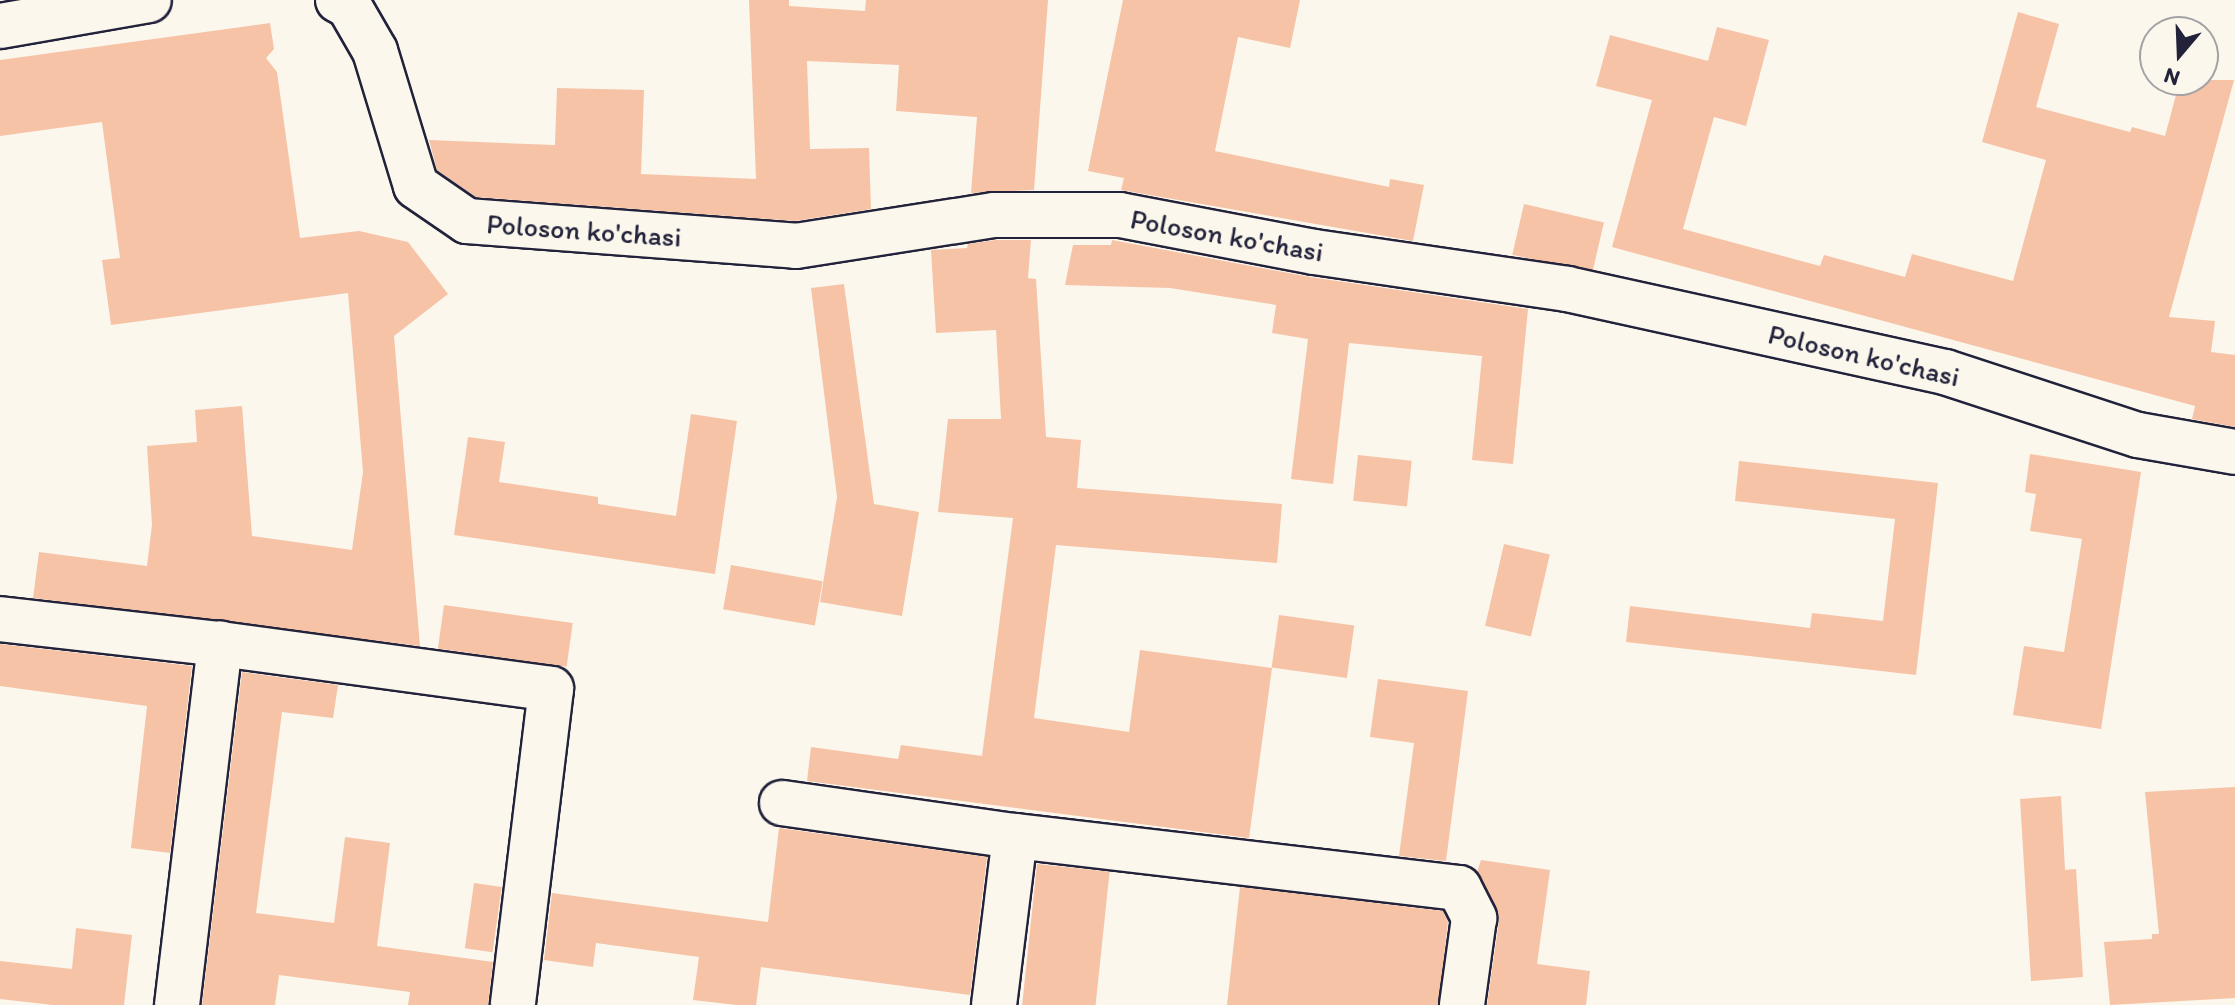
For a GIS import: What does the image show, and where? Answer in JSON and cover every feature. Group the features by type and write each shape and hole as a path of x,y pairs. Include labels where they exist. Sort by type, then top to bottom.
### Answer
{"street":[{"path":"0,26 149,0"},
{"name":"Poloson ko'chasi","path":"338,0 349,6 375,51 416,186 467,221 796,246 994,215 1120,215 1314,252 1567,289 1945,372 2138,435 2235,452"},
{"path":"0,619 220,644 551,689 513,1005"},
{"path":"177,1005 220,644"},
{"path":"782,803 1015,836 1459,888 1474,918 1462,1005"},
{"path":"994,1005 1015,836"}],"building":[{"path":"749,0 789,0 789,6 865,11 866,0 1048,0 1034,190 971,193 977,117 896,111 899,65 807,61 810,149 869,148 871,209 795,221 476,197 437,170 429,140 555,145 557,88 644,90 641,174 756,179"},
{"path":"1123,0 1300,0 1290,48 1238,37 1215,151 1389,187 1390,179 1424,185 1413,241 1121,190 1124,178 1088,171"},
{"path":"2018,12 2059,24 2036,107 2130,132 2132,127 2165,136 2176,96 2219,96 2219,80 2234,80 2169,317 2215,321 2211,352 2235,355 2235,427 2192,419 2195,406 1612,247 1652,100 1596,86 1610,35 1708,61 1717,27 1769,40 1746,126 1714,117 1683,229 1820,266 1824,255 1905,277 1912,254 2013,281 2046,160 1982,142"},
{"path":"270,23 274,49 266,58 277,72 300,238 359,231 408,242 448,294 394,336 420,646 33,598 39,552 147,566 152,525 147,446 197,442 195,410 242,406 252,536 352,550 363,472 348,293 111,325 102,260 120,258 102,122 0,136 0,60"},
{"path":"1524,204 1604,222 1592,273 1512,255"},
{"path":"1031,240 1028,278 1036,279 1046,437 1081,440 1077,488 1282,504 1277,563 1056,545 1034,718 1129,732 1140,650 1272,668 1249,838 807,781 811,747 898,759 901,745 982,756 1013,518 938,512 948,419 1001,419 996,330 936,333 931,250 967,248 968,244"},
{"path":"1112,240 1310,277 1528,309 1513,464 1472,460 1482,356 1349,343 1333,484 1291,479 1308,339 1272,333 1276,305 1170,288 1065,285 1073,245 1111,245"},
{"path":"844,284 874,504 919,512 902,616 820,602 837,497 811,288"},
{"path":"691,414 737,421 715,574 454,535 468,437 505,442 499,482 598,497 598,504 676,516"},
{"path":"2030,454 2141,472 2101,729 2013,715 2024,646 2064,652 2082,539 2030,531 2036,494 2025,492"},
{"path":"1358,455 1412,461 1407,506 1353,501"},
{"path":"1739,461 1938,483 1916,675 1626,642 1630,606 1810,628 1812,613 1883,621 1895,519 1735,501"},
{"path":"1504,544 1550,555 1531,636 1485,626"},
{"path":"731,565 823,581 815,625 723,609"},
{"path":"444,605 573,623 567,667 438,649"},
{"path":"1279,615 1354,626 1347,678 1272,667"},
{"path":"0,644 192,666 170,853 131,848 147,706 0,686"},
{"path":"242,672 338,685 333,718 282,712 256,913 334,923 345,837 390,843 377,946 493,962 488,1005 408,1005 410,992 279,975 275,1005 202,1005"},
{"path":"1378,679 1468,691 1446,861 1399,856 1414,743 1370,737"},
{"path":"2235,787 2235,998 2110,1005 2104,942 2152,939 2152,934 2159,934 2145,792"},
{"path":"2061,796 2065,870 2076,869 2083,977 2031,981 2020,799"},
{"path":"779,828 987,857 970,995 761,967 756,1005 737,1005 693,1000 699,957 596,943 593,967 544,960 552,893 768,922"},
{"path":"1481,860 1550,870 1537,964 1590,971 1586,1005 1487,1005 1499,921 1496,907 1477,872"},
{"path":"1037,864 1110,872 1096,1005 1022,1005"},
{"path":"474,883 502,887 493,952 465,948"},
{"path":"1240,887 1443,911 1448,922 1438,1005 1227,1005"},
{"path":"76,928 132,935 124,1005 53,1005 0,999 0,961 72,969"}]}
